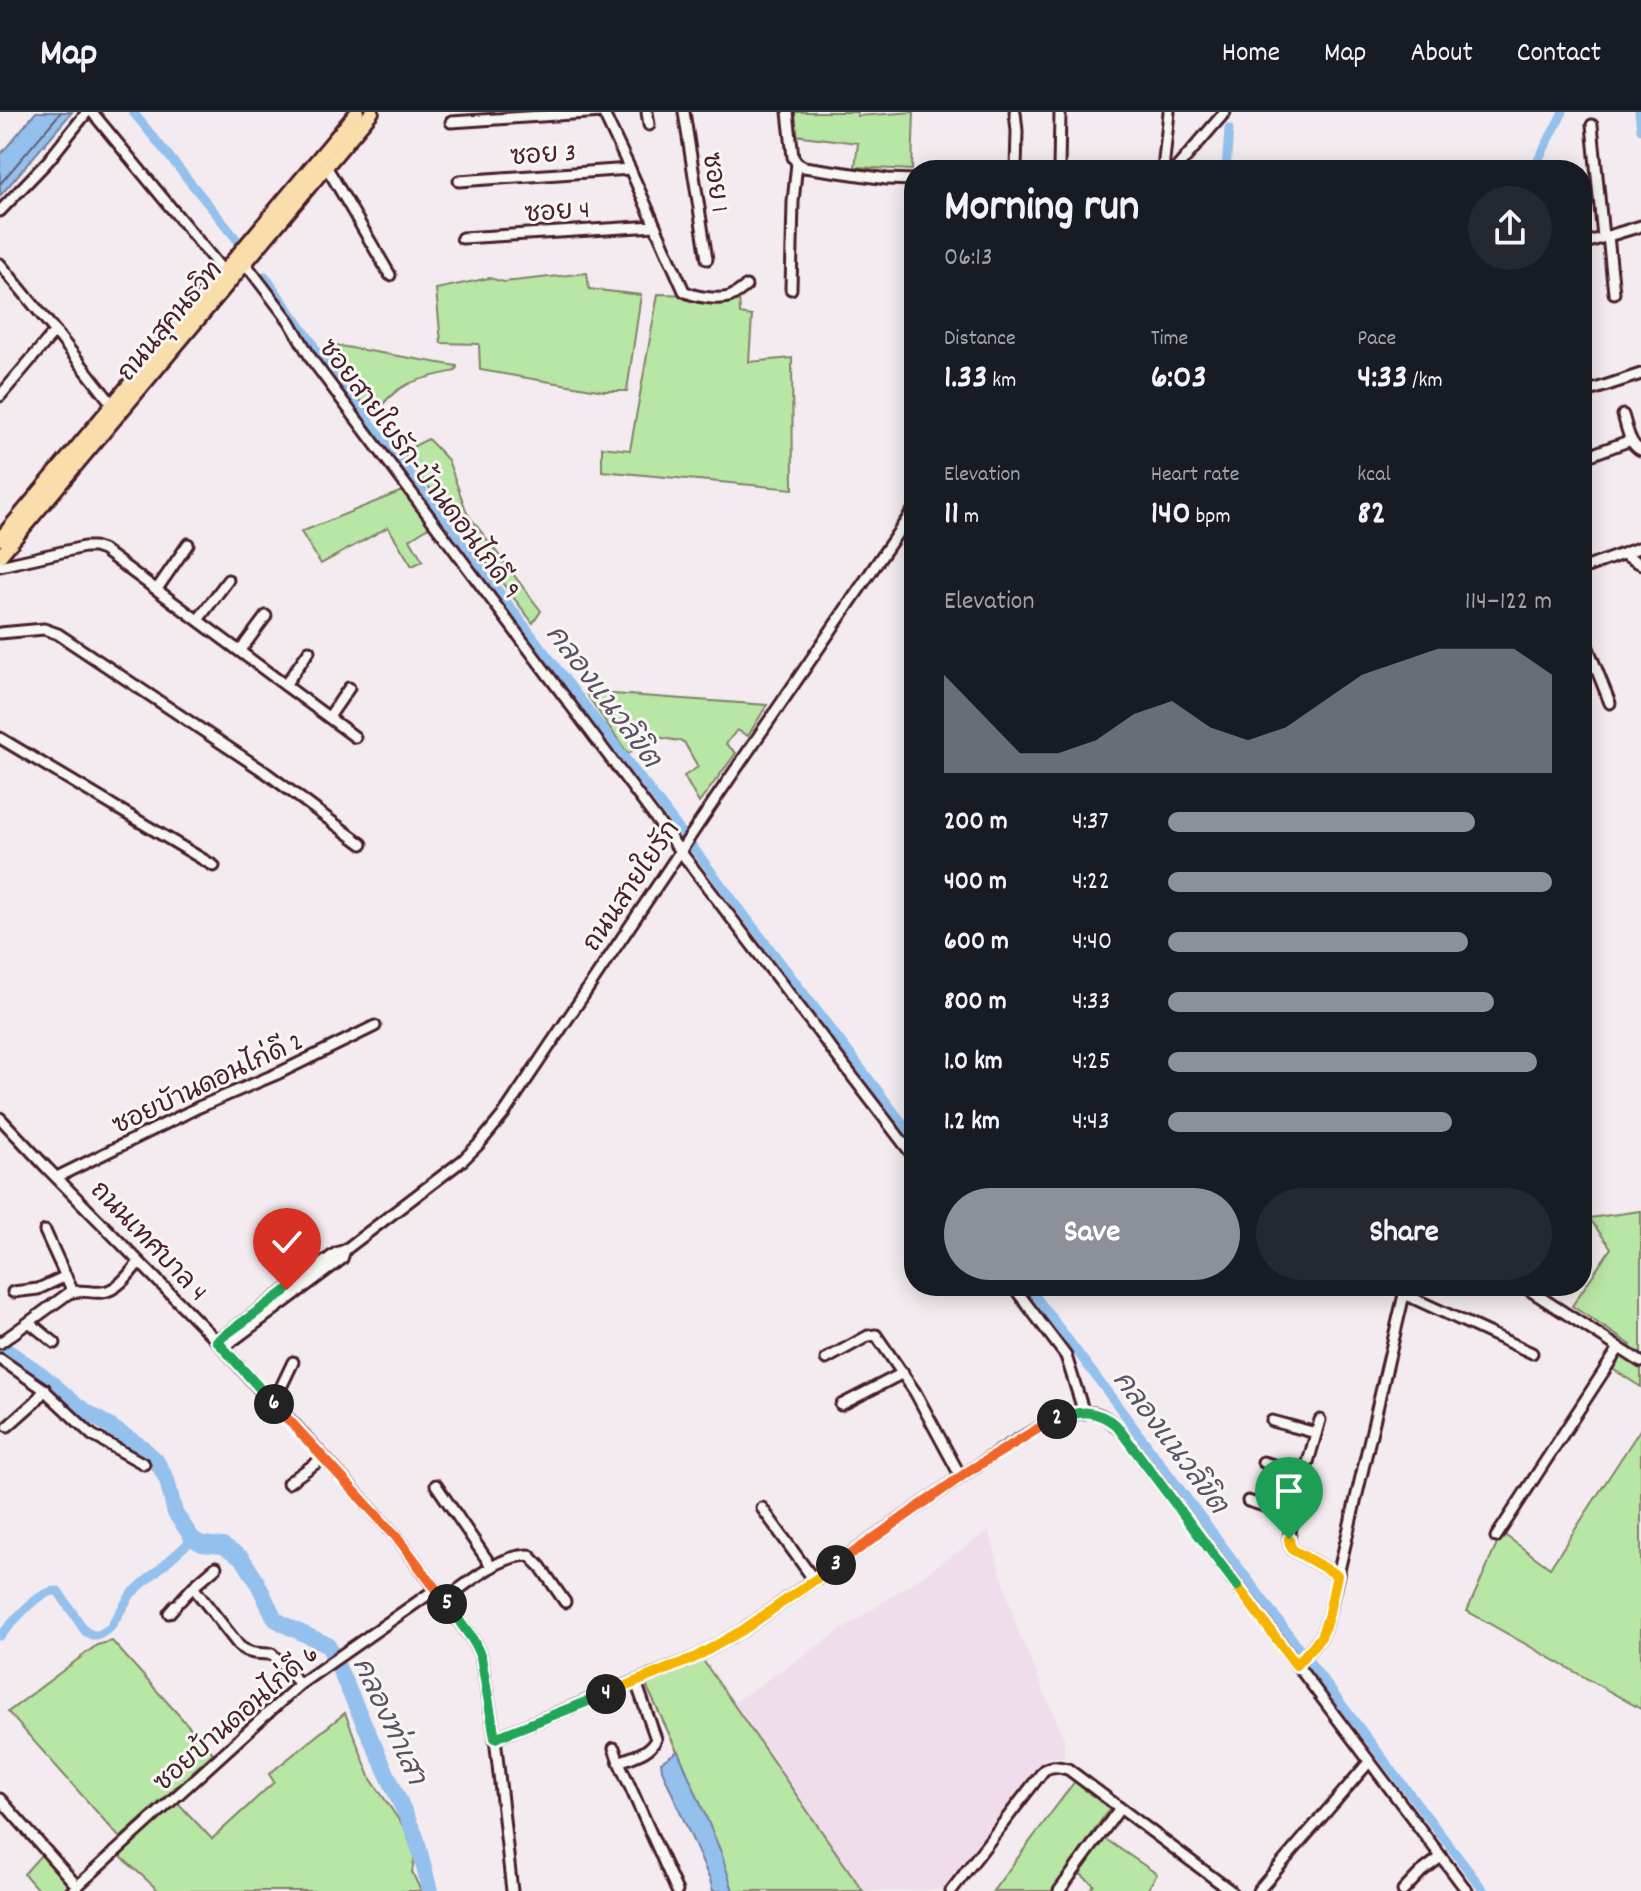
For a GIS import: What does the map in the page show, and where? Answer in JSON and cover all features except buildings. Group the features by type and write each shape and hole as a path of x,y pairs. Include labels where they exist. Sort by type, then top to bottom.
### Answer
{"main road":[{"name":"ถนนสุคนธวิท","path":"0,539 357,112"},
{"name":"ถนนสุคนธวิท","path":"0,556 372,112"}],"street":[{"path":"0,211 90,112 223,271"},
{"path":"451,122 603,112 684,291 726,298 746,286"},
{"path":"647,112 649,125"},
{"name":"ซอย 1","path":"684,112 707,259"},
{"path":"788,112 791,148 797,163 791,289"},
{"path":"1015,112 1017,160"},
{"path":"1059,160 1060,112"},
{"path":"1164,160 1169,112"},
{"path":"1183,160 1224,112"},
{"path":"1592,125 1614,293"},
{"path":"797,163 804,167 904,180"},
{"path":"326,166 390,275"},
{"name":"ซอย 3","path":"459,181 630,169"},
{"name":"ซอย 4","path":"462,238 655,226"},
{"path":"1592,241 1641,226"},
{"name":"ซอยสายใยรัก-บ้านดอนไก่ดี 9","path":"245,263 290,322 312,360 904,1144"},
{"path":"0,264 112,404"},
{"path":"0,396 55,331"},
{"path":"1592,390 1641,374"},
{"path":"1623,415 1631,440 1641,450"},
{"path":"1592,454 1631,440"},
{"name":"ถนนสายใยรัก","path":"220,1344 336,1253 345,1250 448,1172 480,1143 503,1115 904,524"},
{"path":"157,589 188,544"},
{"path":"0,566 84,547 103,550 355,737"},
{"path":"1592,565 1641,547"},
{"path":"1623,554 1641,564"},
{"path":"198,620 228,580"},
{"path":"240,651 266,616"},
{"path":"0,633 44,629 58,634 265,772 362,844"},
{"path":"285,685 309,651"},
{"path":"1592,658 1610,703"},
{"path":"329,717 349,688"},
{"path":"0,738 214,866"},
{"name":"ซอยบัานดอนไก่ดี 2","path":"57,1177 375,1026"},
{"name":"ถนนเทศบาล 4","path":"0,1118 220,1344 400,1541 473,1640 481,1657 495,1738 512,1891"},
{"path":"45,1231 73,1292"},
{"path":"0,1343 73,1292 104,1292 114,1288 139,1262"},
{"path":"13,1292 38,1289 66,1276"},
{"path":"1021,1296 1066,1356 1084,1413"},
{"path":"1299,1663 1321,1637 1328,1617 1404,1296"},
{"path":"1417,1296 1532,1353"},
{"path":"1538,1296 1641,1362"},
{"path":"30,1323 55,1343"},
{"path":"201,1324 211,1328 240,1330 240,1367"},
{"path":"826,1359 868,1336 876,1335 915,1392 961,1477"},
{"path":"1496,1537 1619,1348"},
{"path":"0,1359 45,1389 92,1435 144,1464"},
{"path":"273,1404 293,1362"},
{"path":"841,1405 903,1373"},
{"path":"8,1426 45,1389"},
{"path":"495,1738 694,1658 814,1580 961,1477 1047,1423 1077,1413 1093,1413 1105,1417 1124,1435 1299,1663 1467,1891"},
{"path":"1320,1420 1289,1539 1293,1550 1337,1575"},
{"path":"1272,1421 1316,1433"},
{"path":"288,1483 323,1458"},
{"path":"1263,1462 1304,1473"},
{"path":"436,1485 492,1567"},
{"path":"1248,1501 1293,1515"},
{"path":"762,1508 814,1580"},
{"path":"444,1600 492,1567 518,1556 529,1555 565,1602"},
{"path":"175,1607 216,1567"},
{"path":"193,1587 240,1647 248,1653 272,1654 300,1684"},
{"name":"ซอยบ้านดอนไก่ดี 6","path":"74,1888 300,1684 436,1589"},
{"path":"619,1762 647,1751 656,1739 636,1682"},
{"path":"614,1748 677,1891"},
{"path":"1258,1891 1369,1762"},
{"path":"951,1891 1050,1767 1068,1769 1231,1891"},
{"path":"0,1799 74,1888"},
{"path":"1059,1891 1120,1808"},
{"path":"1403,1891 1441,1857"}],"shaded area":[{"path":"989,1531 1017,1629 1064,1738 1064,1757 1047,1757 945,1890 863,1891 733,1703"}],"green space":[{"path":"794,112 857,112 857,116 914,112 912,160 904,160 904,170 855,167 858,143 795,135"},
{"path":"587,273 589,289 641,295 627,391 604,391 480,370 479,344 441,343 436,289 489,278 504,282"},
{"path":"658,294 739,296 740,314 752,316 749,362 792,358 793,489 602,471 602,447 630,450"},
{"path":"334,345 457,366 456,371 420,379 400,388 376,415 367,409 323,351"},
{"path":"428,439 448,460 467,513 541,611 533,623 402,452"},
{"path":"402,491 430,526 410,539 423,561 412,566 388,527 321,564 301,532"},
{"path":"585,692 767,705 748,736 737,730 726,744 736,753 699,803 684,776 698,767 684,742 652,736 628,754"},
{"path":"1641,1211 1641,1387 1611,1368 1631,1345 1572,1306 1579,1296 1592,1296 1592,1276 1611,1248 1592,1218"},
{"path":"1641,1428 1641,1709 1467,1611 1497,1544 1506,1536 1550,1568"},
{"path":"112,1641 213,1753 120,1838 8,1712 97,1645"},
{"path":"702,1659 863,1891 733,1891 704,1812 646,1685"},
{"path":"345,1713 371,1779 405,1829 415,1856 412,1872 421,1891 159,1891 118,1854 177,1802 212,1839 274,1782 269,1774"},
{"path":"1075,1781 1111,1806 1053,1891 993,1891"},
{"path":"1104,1838 1157,1874 1147,1891 1089,1891 1094,1885 1079,1873"},
{"path":"41,1855 69,1885 62,1891 39,1891 24,1874"}],"water":[{"path":"36,112 72,112 0,196 0,155"},
{"path":"678,1751 721,1852 733,1891 713,1891 662,1770 661,1762"}],"waterway":[{"name":"คลองแนวลิขิต","path":"133,112 238,241"},
{"path":"1538,160 1563,112"},
{"path":"1639,112 1641,129"},
{"path":"1227,160 1229,129"},
{"name":"คลองแนวลิขิต","path":"265,276 317,352 904,1125"},
{"name":"คลองแนวลิขิต","path":"1035,1296 1484,1891"},
{"name":"คลองท่าเสา","path":"0,1343 78,1406 142,1447 156,1460 167,1480 175,1513 193,1539 202,1544 223,1546 242,1558 275,1619 328,1645 416,1837 430,1891"},
{"path":"0,1636 42,1595 58,1591 85,1631 99,1635 110,1628 131,1594 193,1539"}],"route":[{"path":"287,1290 217,1341 400,1541 473,1640 481,1657 495,1738 694,1658 743,1630 969,1471 1047,1423 1077,1413 1093,1413 1116,1425 1296,1665 1321,1637 1337,1575 1293,1550 1289,1539"}]}
